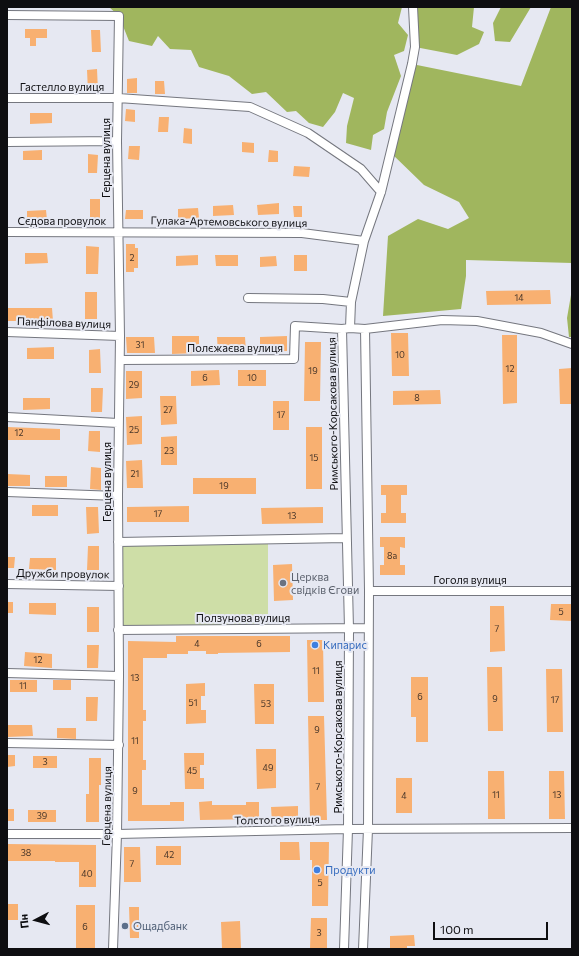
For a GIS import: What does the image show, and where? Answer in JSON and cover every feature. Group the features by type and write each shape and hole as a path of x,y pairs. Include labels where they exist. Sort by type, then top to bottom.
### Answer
{"street":[{"path":"346,329 364,241 381,192 412,64 415,47 413,7"},
{"name":"Герцена вулиця","path":"7,15 119,16 117,141 117,232 120,336 118,423 119,745 118,834 113,949"},
{"name":"Гастелло вулиця","path":"7,98 118,98"},
{"path":"118,98 250,107 308,133 361,169 381,192"},
{"path":"7,142 117,141"},
{"name":"Сєдова провулок","path":"7,232 117,232"},
{"name":"Гулака-Артемовського вулиця","path":"117,232 302,233 364,241"},
{"path":"248,298 323,299 351,302"},
{"name":"Римського-Корсакова вулиця","path":"344,949 348,830 349,629 346,538 346,329 365,329 442,320 477,322 541,333 572,344"},
{"name":"Полєжаєва вулиця","path":"120,360 294,359 295,326 346,329"},
{"path":"363,949 368,829 369,591 365,329"},
{"name":"Панфілова вулиця","path":"7,332 120,336"},
{"path":"7,417 118,423"},
{"path":"7,492 118,496"},
{"path":"118,542 346,538"},
{"name":"Дружби провулок","path":"7,584 119,586"},
{"name":"Гоголя вулиця","path":"369,591 572,591"},
{"name":"Ползунова вулиця","path":"118,630 368,628"},
{"path":"7,673 119,676"},
{"path":"7,743 119,745"},
{"name":"Толстого вулиця","path":"7,834 572,828"}],"green space":[{"path":"109,7 402,7 398,23 408,35 404,51 394,55 401,76 387,112 384,129 373,135 371,150 346,143 347,126 354,98 343,93 335,112 323,127 309,123 296,111 287,112 266,92 252,94 229,76 199,67 191,50 170,49 158,36 152,46 129,41 119,16"},
{"path":"413,7 474,7 472,27 484,32 479,44 457,55 415,47"},
{"path":"501,7 531,7 510,42 495,41 493,23"},
{"path":"551,7 572,7 572,263 466,260 466,276 461,309 383,316 388,236 418,219 448,229 469,218 459,202 424,185 390,152 412,64 521,86"},
{"path":"572,289 572,337 569,337 567,318"},
{"path":"268,539 268,629 118,630 118,542"}],"building":[{"path":"25,29 47,29 47,38 36,38 36,46 30,46 30,38 25,38"},
{"path":"91,30 100,30 101,52 92,52"},
{"path":"97,69 98,91 88,92 87,70"},
{"path":"137,78 137,93 127,93 127,79"},
{"path":"155,81 164,81 165,94 155,94"},
{"path":"126,109 135,110 135,122 125,121"},
{"path":"30,113 52,113 52,123 30,124"},
{"path":"159,117 169,117 168,132 158,132"},
{"path":"184,128 192,129 192,144 183,143"},
{"path":"242,142 254,143 254,153 242,152"},
{"path":"129,146 140,146 139,160 128,159"},
{"path":"42,150 42,160 23,160 23,151"},
{"path":"269,150 278,151 278,162 268,162"},
{"path":"88,154 98,155 97,173 88,173"},
{"path":"294,166 310,167 309,177 293,176"},
{"path":"90,199 100,199 100,219 90,219"},
{"path":"279,203 279,214 258,215 257,205"},
{"path":"233,205 234,215 213,216 213,206"},
{"path":"293,206 302,206 302,217 294,217"},
{"path":"198,208 199,218 178,219 178,209"},
{"path":"46,210 47,220 27,221 27,211"},
{"path":"126,210 143,210 143,219 125,219"},
{"path":"126,244 135,244 135,248 138,248 138,268 134,268 134,272 126,272"},
{"path":"86,246 99,247 98,274 86,274"},
{"path":"25,253 47,253 48,263 25,264"},
{"path":"198,255 198,265 176,266 176,256"},
{"path":"215,255 238,255 238,266 216,266"},
{"path":"294,255 307,255 307,271 294,271"},
{"path":"276,256 277,266 260,267 260,257"},
{"path":"550,290 551,304 487,305 486,291"},
{"path":"85,292 97,292 97,319 85,319"},
{"path":"7,308 52,308 53,321 7,321"},
{"path":"391,333 408,333 409,376 392,376"},
{"path":"502,335 517,335 517,403 503,404"},
{"path":"172,336 199,336 199,353 172,354"},
{"path":"287,336 287,351 260,352 260,337"},
{"path":"126,337 154,337 155,353 127,353"},
{"path":"217,337 245,337 246,352 218,353"},
{"path":"305,342 321,342 320,401 304,401"},
{"path":"54,347 54,359 27,359 27,348"},
{"path":"100,349 101,373 89,373 89,350"},
{"path":"572,368 572,404 560,404 559,369"},
{"path":"219,370 220,385 191,386 191,371"},
{"path":"238,370 266,370 266,386 238,386"},
{"path":"126,371 142,371 142,398 126,399"},
{"path":"91,388 103,388 102,412 91,412"},
{"path":"440,390 441,404 393,405 393,391"},
{"path":"160,396 176,396 177,424 161,425"},
{"path":"23,398 50,398 50,409 23,410"},
{"path":"273,401 289,401 289,430 273,430"},
{"path":"142,416 142,444 127,445 126,417"},
{"path":"7,427 60,429 60,440 7,440"},
{"path":"306,427 322,427 322,489 306,489"},
{"path":"89,431 100,431 100,452 88,451"},
{"path":"177,436 177,465 161,465 161,437"},
{"path":"142,460 143,488 127,488 126,461"},
{"path":"91,467 101,468 101,490 90,489"},
{"path":"7,474 30,475 30,486 7,486"},
{"path":"45,476 67,476 67,487 45,487"},
{"path":"193,478 256,478 256,494 193,494"},
{"path":"381,485 407,485 407,495 401,495 401,513 406,513 406,523 381,523 381,513 386,513 386,495 381,495"},
{"path":"32,505 58,505 58,516 32,516"},
{"path":"189,506 189,522 127,522 127,507"},
{"path":"86,507 98,507 99,533 87,534"},
{"path":"323,507 323,523 262,524 261,508"},
{"path":"380,537 405,537 405,548 400,547 400,565 405,565 405,575 380,575 380,565 384,565 384,547 380,547"},
{"path":"88,546 99,546 99,570 87,570"},
{"path":"7,557 15,557 14,568 7,568"},
{"path":"30,558 56,558 56,570 29,569"},
{"name":"Церква свідків Єгови","path":"292,564 293,600 274,601 273,565"},
{"path":"7,602 13,602 13,613 7,613"},
{"path":"29,603 56,603 56,615 29,614"},
{"path":"551,604 572,604 572,621 550,620"},
{"path":"490,606 504,606 505,651 490,652"},
{"path":"87,607 99,607 99,632 87,632"},
{"path":"176,636 290,636 290,652 206,654 206,651 188,651 188,654 167,654 167,658 143,658 143,710 146,710 146,721 143,721 143,760 146,760 146,770 142,770 142,805 170,805 170,802 184,802 184,821 128,821 128,641 176,642"},
{"path":"307,640 323,640 324,702 308,702"},
{"path":"87,645 99,645 98,668 87,668"},
{"path":"25,652 52,654 52,668 24,666"},
{"path":"487,667 502,667 503,731 488,731"},
{"path":"546,669 562,669 563,732 547,732"},
{"path":"411,677 428,677 428,742 416,742 416,717 411,717"},
{"path":"10,680 37,680 37,692 10,692"},
{"path":"53,680 71,680 71,690 53,690"},
{"path":"205,683 205,696 201,696 201,710 206,710 206,723 186,724 186,684"},
{"path":"254,684 274,684 274,724 255,724"},
{"path":"86,697 98,697 97,721 86,721"},
{"path":"308,716 324,716 327,820 310,820"},
{"path":"7,725 32,725 33,736 7,737"},
{"path":"57,728 76,728 76,739 57,738"},
{"path":"256,749 276,749 276,788 257,789"},
{"path":"184,753 204,753 204,765 200,765 200,778 204,778 204,789 185,789"},
{"path":"7,755 15,755 15,766 7,767"},
{"path":"33,756 57,756 57,768 33,768"},
{"path":"89,758 101,758 99,822 86,822 86,794 89,794"},
{"path":"488,771 504,771 505,819 488,819"},
{"path":"549,771 564,771 565,819 549,819"},
{"path":"396,778 412,778 412,813 396,813"},
{"path":"212,801 212,805 246,805 246,802 259,802 259,819 200,820 199,802"},
{"path":"298,806 298,822 272,823 271,807"},
{"path":"7,809 14,809 14,821 7,821"},
{"path":"28,810 56,810 56,822 28,822"},
{"path":"280,842 299,842 300,860 280,860"},
{"path":"310,842 329,842 328,906 312,906 312,860 310,860"},
{"path":"7,844 96,845 96,887 79,887 79,862 7,861"},
{"path":"156,846 181,846 181,865 156,865"},
{"path":"124,847 140,847 141,882 124,882"},
{"path":"7,904 18,904 18,920 7,920"},
{"path":"76,905 95,905 95,948 76,948"},
{"path":"129,907 139,907 139,938 130,938"},
{"path":"311,918 327,918 327,949 310,949"},
{"path":"240,921 241,949 222,949 221,922"},
{"path":"414,935 415,946 407,946 407,949 390,949 390,936"}],"place":[{"name":"Церква свідків Єгови","path":"283,583"},
{"name":"Кипарис","path":"315,645"},
{"name":"Продукти","path":"317,870"},
{"name":"Ощадбанк","path":"125,926"}]}
